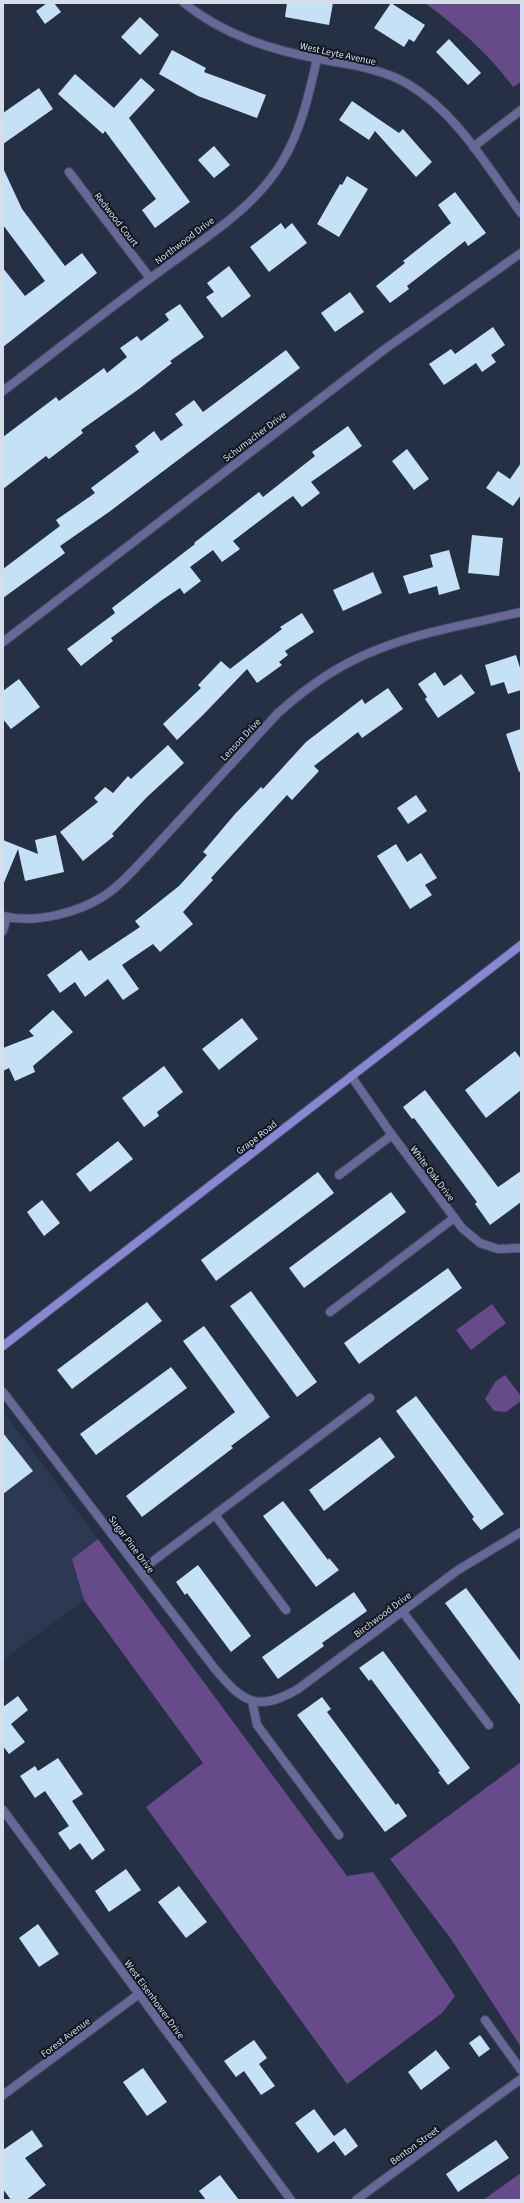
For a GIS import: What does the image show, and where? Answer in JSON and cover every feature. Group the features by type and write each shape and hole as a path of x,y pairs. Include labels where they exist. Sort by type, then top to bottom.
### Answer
{"main road":[{"name":"Grape Road","path":"3,1346 521,946"}],"street":[{"name":"West Leyte Avenue","path":"184,3 208,20 248,41 317,59 378,71 407,83 439,108 454,123 521,213"},
{"name":"Northwood Drive","path":"3,391 228,220 268,181 282,162 294,138 302,116 317,59"},
{"path":"472,147 521,110"},
{"name":"Redwood Court","path":"69,172 150,278"},
{"name":"Schumacher Drive","path":"3,642 385,350 521,253"},
{"name":"Lenson Drive","path":"5,916 31,918 59,914 82,907 104,896 123,881 145,858 278,713 295,698 330,673 379,648 521,612"},
{"path":"3,931 5,916"},
{"name":"White Oak Drive","path":"351,1076 392,1135 462,1228 480,1243 498,1249 521,1248"},
{"path":"339,1175 392,1135"},
{"path":"330,1312 454,1218"},
{"name":"Sugar Pine Drive","path":"3,1392 229,1686 252,1701"},
{"path":"140,1571 370,1398"},
{"path":"215,1515 286,1610"},
{"name":"Birchwood Drive","path":"252,1701 265,1702 282,1699 298,1689 458,1570 521,1532"},
{"path":"402,1611 488,1725"},
{"path":"252,1701 257,1725 339,1834"},
{"name":"West Eisenhower Drive","path":"3,1810 291,2200"},
{"name":"Forest Avenue","path":"3,2096 139,1994"},
{"path":"485,2020 521,2070"},
{"name":"Benton Street","path":"356,2200 521,2080"}],"shaded area":[{"path":"425,3 521,3 521,82 513,87 494,63 473,42"},
{"path":"492,1304 506,1323 471,1350 456,1330"},
{"path":"505,1375 521,1396 521,1401 506,1412 494,1411 485,1399 496,1381"},
{"path":"3,1411 98,1539 72,1559 84,1600 3,1660"},
{"path":"98,1539 347,1876 373,1872 455,1996 442,2013 347,2084 146,1807 203,1763 84,1600 72,1559"},
{"path":"521,1762 521,2047 451,1939 390,1859"},
{"path":"521,2173 521,2200 483,2200"}],"building":[{"path":"47,3 54,3 61,12 45,24 36,11"},
{"path":"287,3 333,3 329,25 285,17"},
{"path":"391,3 425,25 414,42 409,39 404,47 374,28"},
{"path":"140,17 159,35 140,55 121,37"},
{"path":"449,39 481,73 468,85 436,52"},
{"path":"172,50 206,68 204,72 266,95 257,118 198,96 159,74"},
{"path":"75,74 114,108 141,78 155,90 129,118 190,202 155,228 142,210 156,199 105,131 103,134 58,94"},
{"path":"39,88 53,109 3,144 3,113"},
{"path":"352,101 399,133 403,129 432,162 416,177 375,131 369,140 339,120"},
{"path":"214,146 230,165 214,178 198,160"},
{"path":"3,168 22,209 65,266 82,253 97,273 3,347 3,268 25,296 45,281 3,225"},
{"path":"347,176 368,189 339,237 317,224 340,184 342,185"},
{"path":"455,192 486,233 468,246 465,241 407,286 409,289 390,303 376,286 405,263 403,261 451,223 438,205"},
{"path":"281,223 285,229 292,223 307,243 269,272 250,247"},
{"path":"229,266 251,296 222,318 206,297 214,292 207,283"},
{"path":"350,292 364,312 335,332 321,313"},
{"path":"180,304 204,337 170,361 172,363 139,389 81,430 83,433 49,459 46,456 3,489 3,437 56,397 59,401 104,368 107,373 127,357 120,348 137,336 141,341 169,320 165,314"},
{"path":"493,327 505,345 491,355 496,362 482,372 476,363 444,385 429,364 451,349 455,354"},
{"path":"286,350 300,368 109,512 60,546 65,553 3,598 3,569 60,526 56,520 95,493 91,488 139,452 135,446 154,431 161,441 183,425 175,414 194,400 203,412"},
{"path":"348,426 362,446 311,482 320,493 302,507 293,496 283,503 233,541 240,549 222,562 213,550 190,567 201,581 184,594 180,588 162,600 111,638 113,641 81,666 67,649 115,613 112,608 259,492 263,497 315,456 312,452"},
{"path":"407,449 429,479 414,490 392,461"},
{"path":"521,463 521,495 513,506 486,488 498,471 510,479"},
{"path":"472,535 503,538 499,576 468,573"},
{"path":"449,550 460,589 439,595 437,586 409,594 403,576 433,567 430,555"},
{"path":"373,572 382,593 343,611 333,590"},
{"path":"302,613 314,632 285,651 288,655 279,662 282,665 257,683 247,669 177,740 163,724 201,688 198,685 221,661 230,669 282,629 280,627"},
{"path":"516,655 521,671 521,690 508,694 504,682 491,686 485,665"},
{"path":"435,672 444,686 461,674 475,693 438,718 425,699 427,697 418,684"},
{"path":"19,679 40,707 11,729 3,719 3,691"},
{"path":"388,688 403,709 362,738 358,732 314,766 319,771 292,800 287,795 211,878 213,880 183,912 193,924 160,952 153,944 122,965 139,989 123,1000 108,979 85,997 75,982 60,993 47,975 81,950 89,961 140,927 135,921 179,886 207,855 203,852 235,814 261,787 263,789 306,742 362,699 365,704"},
{"path":"521,729 521,771 519,772 506,734"},
{"path":"168,745 184,763 147,797 112,834 114,836 83,861 60,832 98,802 94,798 105,787 113,793 128,776 131,779"},
{"path":"416,795 427,811 408,824 397,808"},
{"path":"56,835 64,872 25,881 18,849 3,885 3,840 38,854 35,840"},
{"path":"396,844 407,862 421,853 437,878 425,885 432,895 410,909 377,856"},
{"path":"53,1010 73,1032 33,1066 35,1072 15,1081 9,1068 3,1071 3,1048 34,1036 29,1031"},
{"path":"242,1018 258,1039 219,1070 202,1049"},
{"path":"515,1051 521,1059 521,1090 486,1118 465,1090"},
{"path":"164,1066 183,1092 157,1112 159,1116 144,1127 122,1098"},
{"path":"425,1090 498,1187 521,1171 521,1202 490,1225 475,1204 477,1202 414,1118 412,1119 403,1107"},
{"path":"118,1141 133,1159 90,1192 76,1174"},
{"path":"318,1172 334,1193 216,1281 201,1260"},
{"path":"391,1192 406,1212 304,1288 289,1268"},
{"path":"42,1200 60,1223 44,1236 27,1212"},
{"path":"448,1268 462,1288 359,1364 344,1343"},
{"path":"251,1291 317,1382 297,1397 230,1306"},
{"path":"147,1302 162,1321 72,1389 57,1370"},
{"path":"204,1326 270,1417 231,1446 233,1448 142,1517 126,1496 235,1412 183,1341"},
{"path":"171,1367 187,1388 96,1455 80,1434"},
{"path":"416,1396 504,1514 481,1530 472,1519 474,1517 396,1411"},
{"path":"3,1433 33,1471 3,1494"},
{"path":"380,1437 395,1457 324,1511 309,1490"},
{"path":"283,1501 328,1560 329,1558 339,1570 316,1587 263,1516"},
{"path":"198,1565 251,1636 231,1652 187,1593 185,1595 176,1582"},
{"path":"466,1588 521,1662 521,1706 445,1603"},
{"path":"354,1592 367,1611 322,1643 324,1646 278,1679 262,1657"},
{"path":"383,1651 470,1768 448,1785 438,1772 440,1771 371,1679 369,1681 359,1668"},
{"path":"18,1696 28,1710 11,1724 25,1742 9,1754 3,1746 3,1707"},
{"path":"322,1697 331,1709 327,1712 396,1805 398,1803 407,1816 385,1832 297,1715"},
{"path":"58,1758 83,1794 72,1801 105,1850 92,1860 80,1843 70,1850 58,1833 69,1826 45,1791 35,1798 20,1776 35,1766 38,1771"},
{"path":"126,1869 141,1890 109,1912 95,1891"},
{"path":"179,1886 207,1922 186,1938 158,1902"},
{"path":"38,1924 59,1954 39,1967 19,1938"},
{"path":"480,2035 490,2049 479,2057 469,2043"},
{"path":"254,2040 267,2058 259,2064 275,2086 261,2095 244,2071 236,2077 224,2061"},
{"path":"436,2050 450,2068 421,2090 408,2072"},
{"path":"143,2068 167,2102 147,2116 123,2082"},
{"path":"314,2109 334,2136 345,2128 358,2146 345,2156 334,2141 318,2153 295,2123"},
{"path":"32,2130 43,2146 25,2158 46,2185 26,2200 11,2200 3,2189 3,2150"},
{"path":"496,2140 509,2158 458,2192 446,2174"},
{"path":"220,2175 239,2200 206,2200 199,2191"}]}
